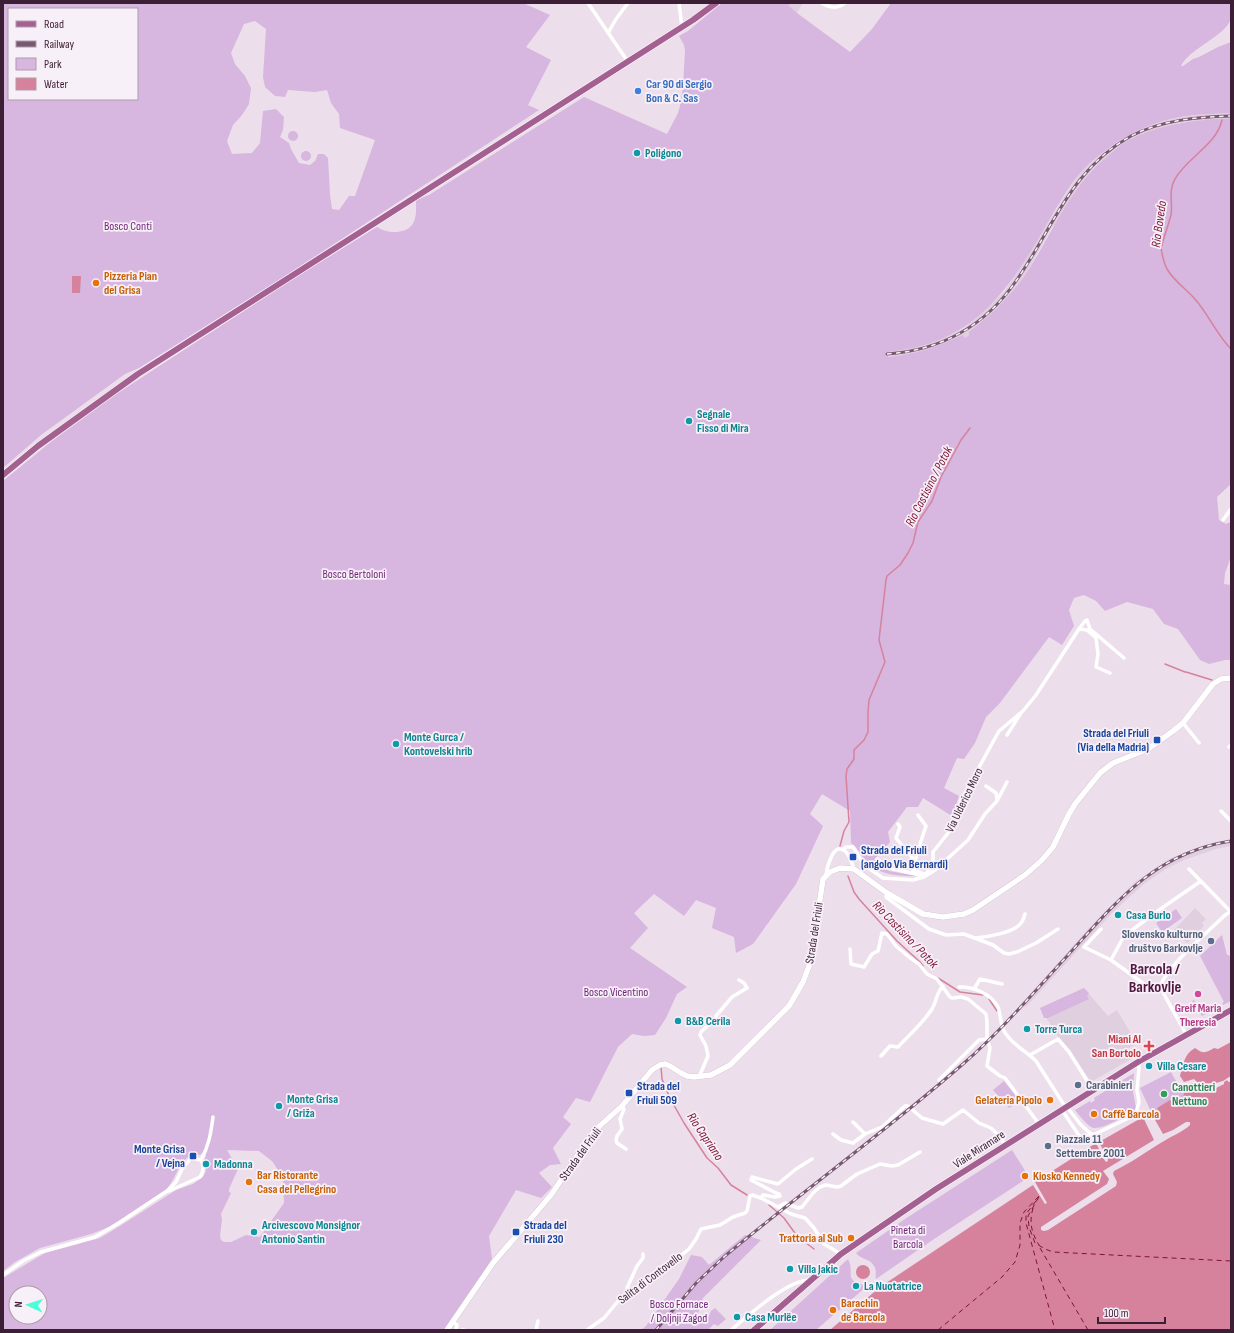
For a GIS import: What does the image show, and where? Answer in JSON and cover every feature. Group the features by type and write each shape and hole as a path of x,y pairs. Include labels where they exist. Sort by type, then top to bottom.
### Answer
{"main road":[{"path":"3,475 38,446 138,374 682,28 716,3"},
{"path":"826,875 840,868 854,869 914,909 929,915 950,916 964,914 973,910 1025,875 1042,860 1053,847 1069,814 1100,773 1113,762 1148,749 1183,723 1213,684 1221,679 1231,678"},
{"name":"Strada del Friuli","path":"447,1330 493,1263 551,1195 588,1138 622,1106 652,1070 665,1064 687,1076 699,1077 711,1075 730,1066 795,998 811,961 820,892 826,875"},
{"name":"Viale Miramare","path":"754,1330 841,1254 936,1189 1138,1062 1231,1010"}],"street":[{"path":"588,3 628,62"},
{"path":"608,33 628,3"},
{"path":"679,3 682,28"},
{"path":"822,3 826,6 835,8 845,3"},
{"path":"1223,520 1231,510"},
{"path":"1110,673 1096,667 1098,654 1096,638 1086,630 1079,629 1085,621 1087,620 1090,629 1124,658"},
{"name":"Via Ulderico Moro","path":"1007,735 1036,695 1079,629"},
{"name":"Via Ulderico Moro","path":"926,876 933,863 933,852 952,828 961,800 999,731 1023,711"},
{"path":"1183,723 1199,743"},
{"path":"826,875 830,858 838,850 843,850 846,847 853,848 864,865 883,878 913,880 926,876 968,840 997,801 1007,782"},
{"name":"Via Ulderico Moro","path":"986,786 996,793 997,801"},
{"path":"1221,811 1231,821"},
{"name":"Via Ulderico Moro","path":"915,861 926,826 918,815"},
{"path":"898,824 900,827 896,838 915,861 913,870 926,876"},
{"path":"843,850 846,852 854,869"},
{"path":"877,859 893,869 926,876"},
{"path":"1100,929 1084,947 1111,960 1151,989 1160,987 1171,969 1182,956 1231,911 1189,869"},
{"path":"1111,960 1124,936 1201,881"},
{"path":"887,892 886,897 929,929 946,935 964,934 999,948 1004,953 1009,954 1017,952 1041,940 1058,929"},
{"path":"975,938 992,936 1014,928 1022,922 1025,914"},
{"path":"850,949 851,964 864,967 872,954 878,951 882,933 885,932 896,946 919,964 927,974 937,979 950,997 961,997 968,999 984,1012 987,1017 987,1039 990,1048 987,1066 1005,1078 1039,1124"},
{"path":"974,989 980,979 1002,984"},
{"path":"699,1077 708,1056 706,1046 700,1035 701,1032 716,1018 718,1012 732,997 747,988 744,983 739,980"},
{"path":"881,1056 890,1046 898,1047 932,1010 938,991 943,986"},
{"path":"959,987 974,989 984,993 994,1001 998,1007 1004,1031 1030,1056 1065,1108 1080,1137 1092,1135 1115,1125 1136,1113 1139,1102 1137,1090 1139,1068 1138,1062"},
{"path":"1160,987 1186,1034"},
{"path":"939,1080 979,1040 987,1039"},
{"path":"1030,1056 1058,1039 1069,1052 1093,1090"},
{"path":"622,1106 624,1109 620,1119 622,1129 616,1140 617,1143 626,1149"},
{"path":"833,1134 841,1140 853,1144 865,1134 882,1126 904,1106 908,1106 922,1118 943,1124 963,1110 979,1123 991,1128 1000,1137 1005,1145"},
{"path":"1065,1108 1080,1125 1092,1135"},
{"path":"3,1274 40,1252 75,1243 104,1233 167,1192 200,1177 203,1166 201,1160 206,1151 210,1138 213,1117"},
{"path":"853,1122 865,1134"},
{"path":"778,1207 785,1203 798,1208 802,1207 820,1187 826,1185 837,1187 841,1186 857,1174 880,1164 892,1166 920,1152"},
{"path":"167,1192 176,1182 187,1161 194,1158 201,1160"},
{"path":"761,1198 763,1195 775,1197 780,1196 779,1194 751,1180 752,1178 778,1184 803,1164 812,1159"},
{"name":"Salita di Contovello","path":"587,1330 604,1318 619,1300 632,1293 657,1275 689,1248 701,1229 720,1225 733,1217 746,1213 750,1196 752,1195 761,1198"},
{"path":"761,1198 791,1214 806,1218 824,1244 841,1254"},
{"path":"632,1293 628,1288 637,1266 643,1258 643,1254"},
{"path":"731,1330 758,1308 792,1285 803,1280 812,1280"},
{"path":"536,1330 538,1320"},
{"path":"453,1322 457,1326 456,1330"}],"shaded area":[{"path":"788,3 803,3 797,13 789,6"},
{"path":"1231,113 1231,118 1186,122 1165,126 1133,138 1050,230 1029,269 1009,297 986,320 969,332 970,334 965,338 918,353 887,357 888,352 922,346 948,337 964,328 1004,292 1067,192 1082,171 1106,150 1133,133 1158,122 1184,116"},
{"path":"1231,839 1231,846 1216,849 1184,860 1166,869 1145,883 1113,912 1026,1007 1022,1003 1089,928 1135,882 1169,859 1204,845"},
{"path":"1195,908 1206,919 1202,923 1204,926 1187,943 1174,930"},
{"path":"1084,988 1108,1016 1117,1010 1136,1042 1143,1041 1125,1050 1131,1059 1091,1082 1070,1050 1059,1038 1040,1008"}],"green space":[{"name":"Bosco Conti","path":"3,3 523,3 550,15 526,47 551,60 528,105 539,110 279,280 139,368 125,374 41,435 3,468","holes":["255,21 266,29 263,77 265,87 275,96 285,97 288,90 315,92 327,90 331,103 339,114 340,128 375,140 355,196 349,196 339,210 332,209 328,158 324,154 318,154 315,161 310,165 299,163 289,143 280,137 283,130 284,117 276,109 263,111 260,143 252,153 232,154 227,141 233,125 249,104 251,88 245,76 235,64 231,53 244,24"]},
{"name":"Bosco Bertoloni","path":"722,3 791,3 789,6 797,13 850,52 872,29 891,3 1231,3 1231,19 1227,25 1222,31 1185,60 1181,66 1231,42 1231,113 1203,114 1171,119 1143,128 1117,142 1077,176 1032,250 994,302 961,329 942,339 917,347 888,352 888,357 917,352 963,335 965,338 969,335 969,332 1002,303 1023,278 1073,194 1095,167 1123,144 1145,133 1181,123 1231,118 1231,484 1217,497 1219,520 1226,524 1231,522 1231,557 1225,573 1224,584 1231,585 1231,660 1209,664 1200,660 1178,629 1164,624 1153,609 1127,602 1105,611 1096,601 1084,595 1074,598 1069,610 1074,626 1062,645 1049,637 1000,703 986,717 975,743 964,759 957,758 944,788 959,796 952,816 923,798 918,807 907,807 888,832 890,842 874,860 889,871 917,876 884,873 872,867 851,843 850,811 822,794 810,814 823,826 796,884 753,944 736,953 734,937 712,928 716,908 696,900 684,916 654,894 634,913 648,928 630,948 687,987 677,994 666,1018 655,1035 644,1036 632,1034 618,1047 590,1102 576,1098 563,1117 571,1124 553,1148 561,1164 550,1165 539,1173 552,1187 541,1198 516,1190 489,1236 492,1259 444,1330 3,1330 3,1278 45,1253 100,1238 176,1190 193,1184 203,1177 206,1171 204,1162 206,1155 202,1153 200,1155 188,1157 180,1166 167,1189 109,1227 91,1234 40,1248 15,1262 3,1271 3,481 52,441 118,393 282,286 377,227 390,232 400,232 409,228 415,219 416,200 429,195 584,97 667,134 678,113 683,87 685,50 679,36 688,31","holes":["227,1150 259,1151 273,1162 283,1179 284,1203 260,1237 246,1235 231,1242 224,1242 221,1240 220,1236 222,1219 221,1214 231,1193 229,1192 229,1189 238,1169"]},
{"path":"291,131 295,131 297,132 297,140 291,141 288,138 288,134"},
{"path":"306,151 311,156 306,161 301,156"},
{"path":"1176,909 1182,918 1162,932 1156,923"},
{"path":"1222,935 1227,955 1229,955 1231,959 1231,1001 1223,1005 1222,1003 1224,1002 1200,956"},
{"path":"1084,988 1089,993 1087,996 1089,999 1048,1018 1044,1018 1040,1008"},
{"path":"1194,1000 1200,1010 1206,1007 1208,1009 1210,1008 1212,1011 1202,1016 1192,1001"},
{"name":"Canottieri Nettuno","path":"1171,1072 1181,1090 1185,1093 1178,1101 1168,1102 1157,1108 1160,1115 1154,1118 1140,1088"},
{"path":"1134,1073 1133,1092 1136,1108 1133,1112 1105,1126 1095,1128 1087,1124 1075,1110 1090,1101 1091,1103 1095,1100 1094,1098"},
{"path":"1004,1081 1019,1100 1009,1108 993,1090"},
{"name":"Pineta di Barcola","path":"1012,1150 1029,1177 876,1279 875,1268 872,1263 860,1257 856,1253 905,1219"},
{"name":"Bosco Fornace / Doljnji Zagod","path":"745,1235 761,1240 703,1298 696,1320 706,1322 711,1311 715,1308 726,1319 718,1326 714,1324 708,1330 641,1330 646,1326 679,1279 691,1255 702,1257 709,1265"},
{"path":"848,1259 852,1279 867,1286 816,1330 770,1330"}],"water":[{"path":"72,276 81,276 80,293 72,293"},
{"path":"1231,1042 1231,1076 1223,1081 1203,1087 1202,1089 1216,1087 1224,1084 1223,1082 1227,1080 1229,1082 1231,1081 1231,1330 830,1330 880,1287 1033,1185 1045,1204 1047,1203 1035,1182 1096,1143 1105,1161 1107,1162 1108,1160 1099,1142 1143,1117 1154,1140 1103,1171 1109,1179 1107,1184 1041,1227 1041,1230 1048,1230 1116,1186 1117,1182 1113,1174 1114,1171 1181,1132 1190,1125 1190,1122 1186,1122 1163,1134 1154,1118 1160,1115 1157,1108 1170,1100 1173,1103 1179,1101 1184,1095 1181,1090 1185,1090 1191,1083 1198,1083 1194,1079 1184,1082 1180,1076 1184,1060 1188,1053 1195,1048 1202,1052 1207,1052 1214,1048 1218,1049"},
{"path":"860,1265 866,1265 870,1269 870,1275 866,1279 860,1279 856,1275 856,1269"}],"pier":[{"path":"1231,1076 1231,1081 1229,1082 1227,1080 1224,1084 1214,1089 1204,1091 1202,1089 1203,1087 1224,1081"}],"waterway":[{"name":"Rio Bovedo","path":"1222,120 1214,137 1180,171 1175,179 1171,192 1171,215 1161,248 1167,269 1176,281 1191,294 1204,310 1221,337 1231,349"},
{"name":"Rio Castisino / Potok","path":"840,846 844,831 849,822 846,776 847,769 854,759 854,750 864,740 868,732 869,700 885,662 879,640 887,576 900,565 908,553 913,543 918,522 932,501 941,477 961,440 970,428"},
{"path":"1165,664 1185,672"},
{"path":"1186,672 1212,680"},
{"name":"Rio Castisino / Potok","path":"848,876 854,892 859,899 897,941 923,966"},
{"name":"Rio Castisino / Potok","path":"938,978 960,992 983,995"},
{"name":"Rio Castisino / Potok","path":"989,999 997,1011"},
{"name":"Rio Capriano","path":"661,1067 662,1079 669,1096"},
{"name":"Rio Capriano","path":"671,1100 707,1158 718,1168 731,1185 747,1195"},
{"name":"Rio Capriano","path":"769,1205 784,1218 797,1236 814,1249"}],"ferry route":[{"path":"938,1330 1002,1277 1015,1262 1020,1245 1020,1223 1024,1212 1040,1195 1028,1216 1029,1227 1035,1243 1053,1252 1231,1261"},
{"path":"1036,1201 1026,1214 1026,1223 1055,1330"},
{"path":"1033,1208 1031,1218 1032,1227 1034,1236 1039,1245"},
{"path":"1040,1248 1088,1330"}],"railway":[{"path":"887,354 907,352 944,341 976,323 990,311 1004,297 1016,281 1065,201 1078,183 1093,165 1110,150 1131,136 1155,126 1180,120 1231,116"},
{"path":"656,1330 697,1282 725,1256 934,1089 991,1038 1121,898 1159,868 1180,856 1204,847 1231,841"}],"place":[{"name":"Car 90 di Sergio Bon & C. Sas","path":"638,91"},
{"name":"Poligono","path":"637,153"},
{"name":"Pizzeria Pian del Grisa","path":"96,283"},
{"name":"Segnale Fisso di Mira","path":"689,421"},
{"name":"Strada del Friuli (Via della Madria)","path":"1157,740"},
{"name":"Monte Gurca / Kontovelski hrib","path":"396,744"},
{"name":"Strada del Friuli (angolo Via Bernardi)","path":"853,857"},
{"name":"Casa Burlo","path":"1118,915"},
{"name":"Slovensko kulturno društvo Barkovlje","path":"1211,941"},
{"name":"Greif Maria Theresia","path":"1198,994"},
{"name":"B&B Cerila","path":"678,1021"},
{"name":"Torre Turca","path":"1027,1029"},
{"name":"Miani Al San Bortolo","path":"1149,1046"},
{"name":"Villa Cesare","path":"1149,1066"},
{"name":"Carabinieri","path":"1078,1085"},
{"name":"Strada del Friuli 509","path":"629,1093"},
{"name":"Canottieri Nettuno","path":"1164,1094"},
{"name":"Gelateria Pipolo","path":"1050,1100"},
{"name":"Monte Grisa / Griža","path":"279,1106"},
{"name":"Caffè Barcola","path":"1094,1114"},
{"name":"Piazzale 11 Settembre 2001","path":"1048,1146"},
{"name":"Monte Grisa / Vejna","path":"193,1156"},
{"name":"Madonna","path":"206,1164"},
{"name":"Kiosko Kennedy","path":"1025,1176"},
{"name":"Bar Ristorante Casa del Pellegrino","path":"249,1182"},
{"name":"Arcivescovo Monsignor Antonio Santin","path":"254,1232"},
{"name":"Strada del Friuli 230","path":"516,1232"},
{"name":"Trattoria al Sub","path":"851,1238"},
{"name":"Villa Jakic","path":"790,1269"},
{"name":"La Nuotatrice","path":"856,1286"},
{"name":"Barachin de Barcola","path":"833,1310"},
{"name":"Casa Murlëe","path":"737,1317"}],"district":[{"name":"Barcola / Barkovlje","path":"1155,977"}],"park label":[{"name":"Bosco Vicentino","path":"616,992"}]}
